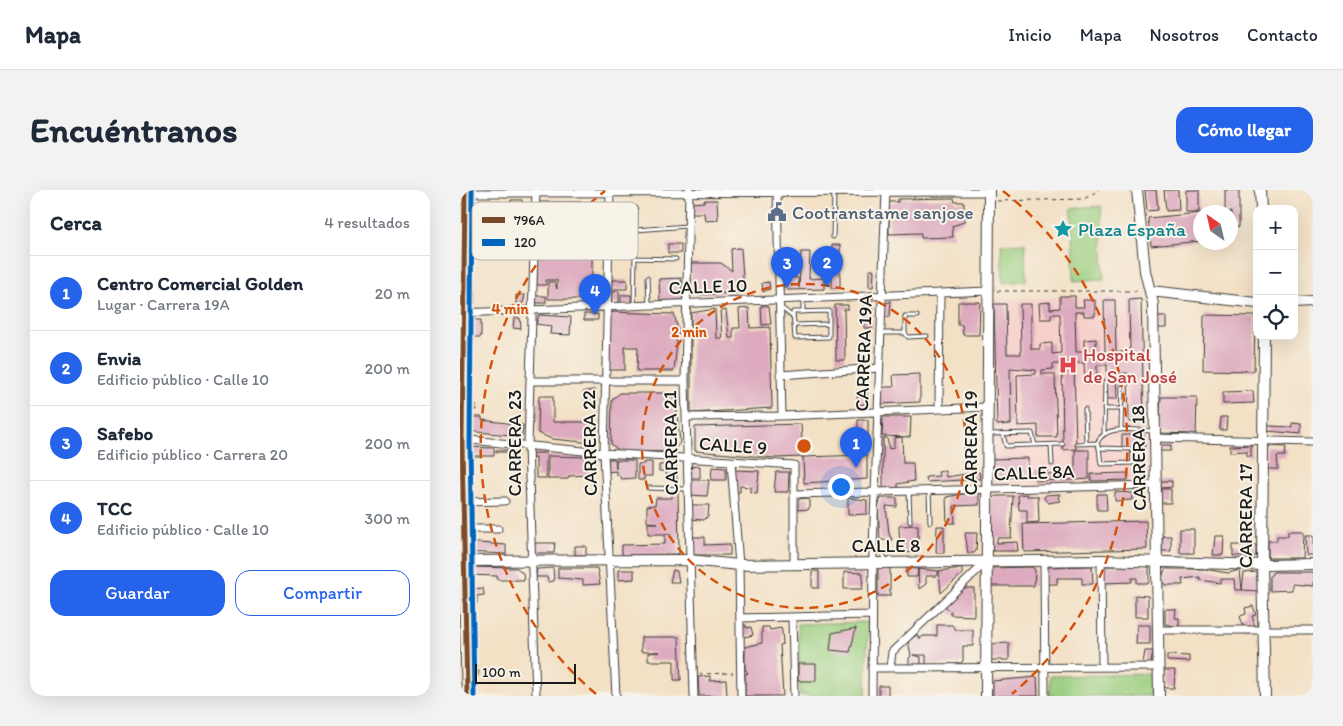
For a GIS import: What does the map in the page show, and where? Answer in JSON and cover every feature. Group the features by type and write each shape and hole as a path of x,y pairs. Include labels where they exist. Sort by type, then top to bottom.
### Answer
{"street":[{"name":"CARRERA 18","path":"1137,190 1148,291 1155,434 1159,696"},
{"path":"1260,190 1261,205"},
{"path":"777,191 782,416"},
{"path":"467,696 460,439 460,313 465,192 886,191 989,195"},
{"name":"CARRERA 19A","path":"872,696 874,491 886,191"},
{"name":"CARRERA 21","path":"689,192 685,381 694,696"},
{"name":"CARRERA 19","path":"986,696 987,407 991,291 989,195"},
{"name":"CARRERA 23","path":"534,260 528,445 536,696"},
{"name":"CARRERA 22","path":"608,260 604,382 604,453 616,696"},
{"name":"CALLE 10","path":"460,313 649,305 779,303 802,299 881,294 991,291"},
{"path":"1148,291 1253,303"},
{"path":"939,408 940,292"},
{"path":"1298,303 1313,302"},
{"name":"CARRERA 17","path":"1264,340 1262,565 1265,696"},
{"path":"780,375 879,368"},
{"path":"531,381 685,381"},
{"path":"686,417 782,416 878,410 987,407"},
{"path":"1155,434 1313,442"},
{"name":"CALLE 9","path":"460,439 604,453 794,465 794,494"},
{"path":"731,462 739,565 741,696"},
{"name":"CALLE 8A","path":"794,494 1156,484"},
{"path":"794,494 794,563"},
{"path":"462,502 504,501"},
{"path":"463,529 498,529"},
{"name":"CALLE 8","path":"462,560 532,562 689,560 739,565 1101,560 1157,560 1262,565 1313,564"},
{"path":"1101,560 1102,667"},
{"path":"1044,561 1045,696"},
{"path":"890,668 892,652 986,562"},
{"path":"740,618 872,615"},
{"path":"792,618 794,696"},
{"path":"1159,630 1313,630"},
{"path":"872,668 1159,667"}],"lane":[{"path":"832,237 834,192"},
{"path":"638,230 687,226"},
{"path":"638,258 676,260"},
{"path":"634,306 635,260"},
{"path":"648,277 649,305"},
{"path":"802,299 803,312"},
{"path":"779,303 793,317"},
{"path":"829,311 829,337 795,338 793,312 803,312 829,311"},
{"path":"917,316 906,316 906,333 908,337 927,336"},
{"path":"794,325 829,324"},
{"path":"880,333 906,333"},
{"path":"1076,444 1097,443 1104,434 1105,382"},
{"path":"1120,430 1122,388"},
{"path":"1085,409 1086,444"},
{"path":"1104,409 1121,409"},
{"path":"1104,434 1120,430 1155,434"},
{"path":"988,434 1033,433 1035,445"},
{"path":"1003,434 1006,446 1063,444"},
{"path":"1097,443 1101,464 1133,463 1131,449 1099,448"},
{"path":"1051,445 1052,464"},
{"path":"648,488 687,489"},
{"path":"929,490 930,522"},
{"path":"909,491 910,522"},
{"path":"873,548 881,551 887,563"}],"path":[{"path":"989,195 1084,199 1098,190"},
{"path":"991,291 1148,291"},
{"path":"694,674 741,673"}],"shaded area":[{"name":"Hospital de San José","path":"1142,295 1149,481 991,485 993,299"}],"green space":[{"path":"1101,206 1104,279 1074,281 1071,208"},
{"path":"1025,243 1026,281 1003,283 1001,244"},
{"path":"868,622 866,696 800,696 798,624"},
{"path":"1151,674 1150,696 1050,696 1050,676"}],"building":[{"path":"1145,190 1156,190 1158,210 1147,211"},
{"path":"1164,190 1178,190 1179,210 1166,211"},
{"path":"1186,190 1199,190 1199,205 1193,205 1193,212 1186,212"},
{"path":"1225,190 1239,190 1239,227 1238,205 1225,205"},
{"path":"954,198 955,202 964,202 964,222 952,226 953,237 921,238 921,233 889,234 889,202 898,202 898,199"},
{"path":"511,200 522,200 522,202 511,202"},
{"path":"704,200 717,200 718,220 705,221 704,213 692,213 692,203 704,202"},
{"path":"1193,214 1193,242 1151,246 1148,218"},
{"path":"668,244 681,244 681,253 668,253"},
{"path":"832,245 840,245 840,288 832,288"},
{"path":"741,248 744,292 699,295 691,288 691,263 721,263 732,271 731,249"},
{"path":"801,252 810,252 809,279 824,278 824,289 788,290 783,287 783,278 790,277 798,278 799,288"},
{"path":"537,260 592,260 592,299 548,299 548,282 555,282 557,289 557,280 546,280 546,285 537,285"},
{"path":"869,270 874,270 873,287 869,287"},
{"path":"681,278 683,300 660,301 659,279"},
{"path":"612,280 627,280 627,289 611,289"},
{"path":"769,282 770,289 763,292 762,283"},
{"path":"619,291 619,304 611,304 611,292"},
{"path":"475,293 475,304 466,304 464,294"},
{"path":"516,295 525,295 523,303 516,304"},
{"path":"621,295 631,295 631,304 621,304"},
{"path":"535,296 546,296 546,303 535,303"},
{"path":"1060,296 1075,296 1075,307 1084,307 1083,300 1095,300 1095,316 1084,316 1084,312 1075,312 1076,352 1084,352 1084,340 1096,339 1096,352 1105,352 1104,300 1115,300 1116,352 1130,352 1129,300 1141,299 1144,422 1129,422 1128,373 1116,374 1117,399 1108,399 1107,365 1097,365 1097,384 1085,384 1084,363 1074,363 1076,449 1063,450 1062,364 1053,364 1053,369 1042,370 1042,374 1055,374 1057,437 1038,437 1038,425 1018,426 1017,375 1036,374 1036,370 1010,368 1011,424 997,425 994,304 1006,304 1007,354 1021,354 1020,304 1031,304 1031,349 1040,349 1040,344 1052,343 1052,354 1061,353 1060,314 1051,314 1051,319 1040,319 1039,303 1050,302 1050,309 1060,308"},
{"path":"891,301 890,317 884,317 886,303"},
{"path":"864,302 870,302 872,305 872,328 864,328"},
{"path":"958,302 980,302 979,335 963,335 962,325 958,325"},
{"path":"835,305 848,305 848,309 844,309 845,360 836,360"},
{"path":"761,306 769,306 771,324 762,325"},
{"path":"749,308 750,328 770,327 772,408 691,413 691,313 715,309 716,338 722,338 720,311 726,310 729,338 733,338 733,328 740,328 739,309"},
{"path":"609,312 674,314 679,334 675,336 677,343 674,371 637,371 638,347 625,347 625,370 608,370"},
{"path":"584,314 598,314 598,320 584,320"},
{"path":"539,315 571,317 570,335 550,334 551,326 536,324"},
{"path":"1204,315 1253,316 1254,371 1203,370"},
{"path":"1158,316 1166,316 1166,328 1158,328"},
{"path":"514,318 520,318 521,329 513,328"},
{"path":"463,320 481,320 481,337 474,337 474,344 463,344"},
{"path":"465,356 472,356 472,376 464,376"},
{"path":"920,374 920,402 879,404 879,387 894,387 893,375"},
{"path":"466,389 473,390 473,404 476,404 476,410 465,410"},
{"path":"594,390 597,403 586,404 583,392"},
{"path":"857,391 867,391 867,404 858,405"},
{"path":"1253,391 1254,403 1223,404 1223,392"},
{"path":"620,393 669,393 676,401 680,443 672,452 620,451 611,444 612,400"},
{"path":"539,396 553,396 553,422 593,422 593,443 552,439 538,433"},
{"path":"1161,397 1197,397 1196,434 1159,433"},
{"path":"464,417 482,417 482,420 523,425 522,436 466,431"},
{"path":"883,417 911,417 910,437 882,436"},
{"path":"1221,417 1227,417 1226,430 1220,430"},
{"path":"858,420 868,420 868,439 858,438"},
{"path":"1292,423 1301,424 1301,434 1268,431 1268,426 1292,427"},
{"path":"801,424 803,457 775,458 695,451 695,427"},
{"path":"1122,435 1144,435 1145,447 1122,448"},
{"path":"902,437 903,463 913,463 914,481 898,484 898,489 883,489 883,438 887,438 889,449 894,448 894,438"},
{"path":"1159,445 1171,445 1171,451 1159,451"},
{"path":"1251,445 1251,456 1247,456 1247,451 1230,452 1230,446"},
{"path":"1266,446 1286,447 1285,456 1277,456 1278,469 1266,469"},
{"path":"463,447 494,448 494,456 463,456"},
{"path":"496,450 514,450 516,464 512,464 513,452 496,452"},
{"path":"1075,450 1089,450 1089,479 1075,480"},
{"path":"534,453 546,453 546,478 536,478 536,458 531,458"},
{"path":"867,455 867,479 804,483 803,457"},
{"path":"548,456 590,457 592,475 569,476 568,479 548,479"},
{"path":"1028,458 1028,477 996,478 992,459"},
{"path":"615,459 616,469 616,460 635,460 635,478 621,479 619,475 616,475 616,471 607,472 607,461"},
{"path":"644,462 652,462 652,476 644,476 644,480 638,480 638,464 644,464"},
{"path":"676,464 677,480 667,480 666,471 659,471 659,465"},
{"path":"700,466 700,478 689,478 689,467"},
{"path":"712,467 726,468 726,480 711,480"},
{"path":"1144,469 1145,479 1136,480 1135,470"},
{"path":"735,470 759,471 757,493 750,492 750,487 740,486 740,492 733,492"},
{"path":"1035,470 1047,470 1047,474 1074,473 1074,480 1035,481"},
{"path":"945,471 946,477 979,472 980,479 927,482 926,477 939,476 938,472"},
{"path":"776,472 789,472 788,492 774,492"},
{"path":"1128,473 1128,480 1091,481 1091,474"},
{"path":"690,480 709,480 707,496 690,495"},
{"path":"1161,481 1172,481 1172,487 1161,488"},
{"path":"1160,489 1171,489 1171,503 1160,503"},
{"path":"672,492 678,492 679,554 622,555 622,545 665,544 665,534 648,534 648,523 658,523 647,522 647,506 655,505 656,498 672,498"},
{"path":"976,492 979,495 979,505 954,506 955,523 947,523 946,497"},
{"path":"1115,492 1132,493 1132,500 1115,501"},
{"path":"1027,494 1027,496 1038,496 1039,522 1027,523 1027,510 1019,510 1018,495"},
{"path":"1060,494 1058,498 1060,501 1048,503 1044,498 1046,495"},
{"path":"1097,494 1106,494 1107,510 1097,510"},
{"path":"996,496 1013,496 1011,538 997,538 997,543 1017,542 1018,551 993,551 991,547 991,499"},
{"path":"809,498 809,509 795,510 797,499"},
{"path":"848,498 867,500 867,514 848,515"},
{"path":"881,498 897,498 897,507 886,506 889,534 892,540 880,540 878,507"},
{"path":"690,505 709,505 708,516 704,520 689,519"},
{"path":"1146,521 1147,549 1024,552 1023,524"},
{"path":"918,525 918,552 900,553 899,526"},
{"path":"937,526 944,526 944,553 936,553"},
{"path":"1180,529 1194,529 1194,553 1180,553"},
{"path":"1288,531 1303,531 1302,558 1268,558 1268,541 1277,541 1277,536 1288,536"},
{"path":"965,533 977,533 976,551 974,553 968,553"},
{"path":"1305,535 1313,535 1313,555 1306,555"},
{"path":"1162,536 1171,536 1171,551 1162,551"},
{"path":"1215,536 1224,536 1223,555 1213,555"},
{"path":"691,537 705,537 705,545 730,544 730,555 692,555"},
{"path":"465,542 506,545 506,554 466,552"},
{"path":"534,543 555,543 554,553 534,553"},
{"path":"1233,545 1256,545 1256,556 1233,556"},
{"path":"575,546 586,546 586,555 575,555"},
{"path":"1092,566 1093,584 1082,584 1082,578 1057,578 1057,584 1045,584 1044,567"},
{"path":"1102,566 1149,566 1149,583 1137,583 1137,578 1132,578 1132,582 1102,583"},
{"path":"467,567 517,568 523,573 524,580 498,580 497,576 466,575"},
{"path":"878,567 890,567 890,596 878,596"},
{"path":"1032,567 1035,570 1034,586 990,586 990,568"},
{"path":"553,568 554,581 548,582 547,577 536,577 537,569"},
{"path":"558,568 597,568 600,584 583,585 583,580 558,578"},
{"path":"907,568 918,569 917,577 907,577"},
{"path":"962,568 962,574 941,593 939,571"},
{"path":"918,569 939,571 936,576 926,576 926,584 919,589"},
{"path":"1165,569 1204,569 1228,573 1240,570 1242,590 1235,590 1234,579 1221,579 1220,583 1200,580 1200,577 1182,579 1183,585 1165,585 1162,578"},
{"path":"618,570 634,570 634,579 618,580"},
{"path":"673,570 677,571 679,582 670,582"},
{"path":"812,571 819,571 819,588 812,588"},
{"path":"844,572 863,573 862,589 844,589"},
{"path":"1259,572 1259,591 1242,590 1244,573"},
{"path":"1273,572 1313,572 1313,586 1292,584 1292,590 1270,591 1270,577"},
{"path":"483,588 484,595 477,596 477,604 467,605 466,590"},
{"path":"961,588 974,588 974,616 951,615 951,611 945,606"},
{"path":"1135,595 1148,596 1148,617 1135,617"},
{"path":"1253,606 1256,615 1252,616 1255,626 1244,629 1240,616 1246,614 1245,608"},
{"path":"1165,609 1176,609 1175,618 1179,618 1179,627 1165,624"},
{"path":"746,625 746,628 751,627 753,635 744,637 741,626"},
{"path":"937,625 952,625 956,630 973,630 973,646 963,646 963,661 959,664 926,665 926,655 913,655 921,657 921,665 909,665 909,658 911,656 908,640 917,635 920,639 923,636 937,636"},
{"path":"1137,625 1150,625 1150,644 1136,644"},
{"path":"762,627 769,627 770,630 781,628 782,631 783,644 780,645 783,696 745,696 745,674 748,673 745,669 745,647 762,643"},
{"path":"856,628 850,652 830,650 832,633"},
{"path":"641,637 679,637 681,680 674,680 674,661 648,661 648,653 659,652 641,652"},
{"path":"1009,643 1009,660 991,660 991,644"},
{"path":"1145,651 1153,651 1151,664 1143,663"},
{"path":"1167,655 1189,656 1189,662 1167,661"},
{"path":"798,664 816,664 816,681 798,681"},
{"path":"1164,670 1175,670 1174,688 1166,688 1163,685"},
{"path":"469,671 479,671 476,685 469,684"},
{"path":"710,676 710,681 726,680 727,696 699,696 698,677"},
{"path":"1037,677 1038,696 993,696 993,681"},
{"path":"879,686 888,686 888,696 879,696"}],"transit line":[{"name":"796A","path":"465,190 462,443 467,696"},
{"name":"120","path":"472,190 470,443 474,696"}],"place":[{"name":"Cootranstame sanjose","path":"777,212"},
{"name":"Plaza España","path":"1063,229"},
{"name":"Envia","path":"827,287"},
{"name":"Safebo","path":"787,288"},
{"name":"TCC","path":"595,315"},
{"name":"Hospital de San José","path":"1068,365"},
{"name":"Centro Comercial Golden","path":"856,468"}]}
